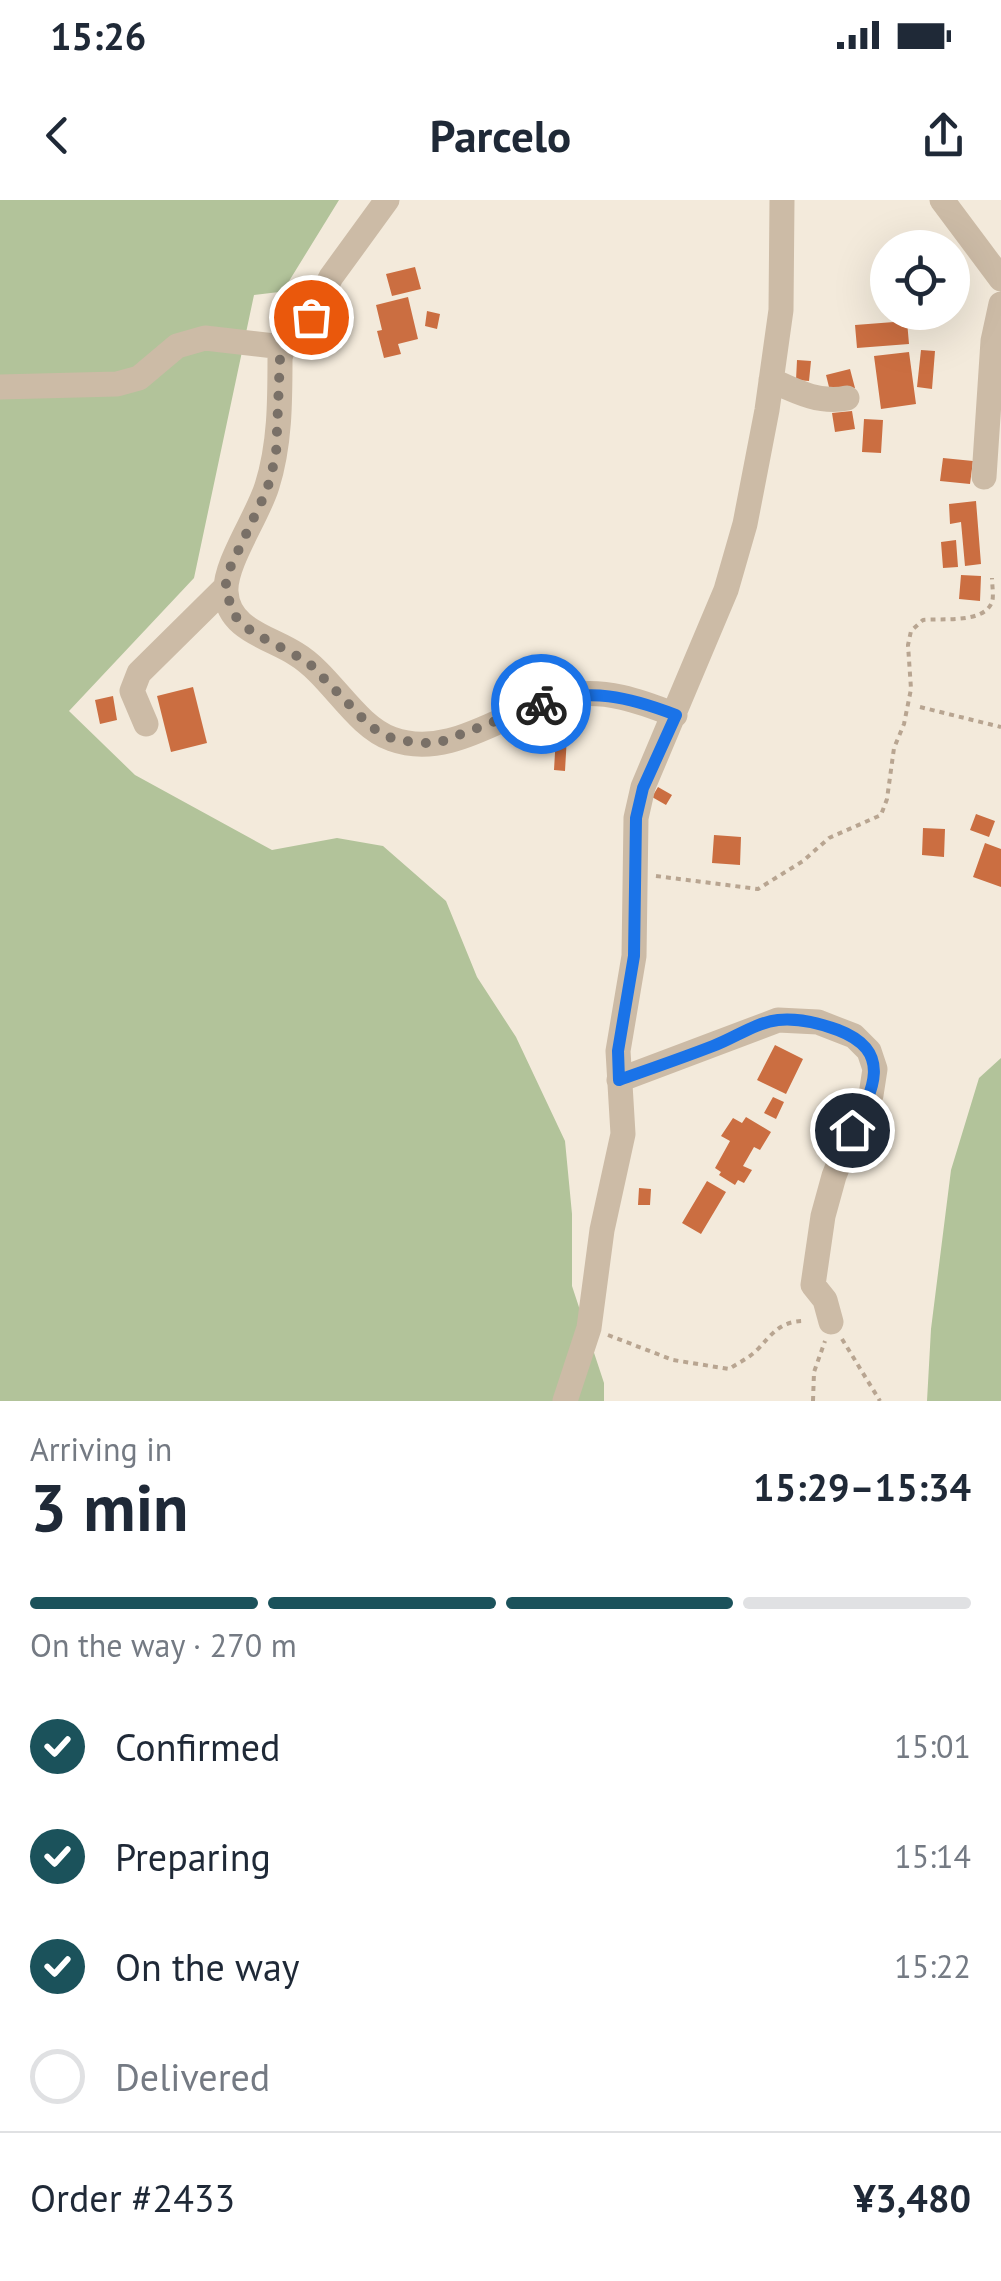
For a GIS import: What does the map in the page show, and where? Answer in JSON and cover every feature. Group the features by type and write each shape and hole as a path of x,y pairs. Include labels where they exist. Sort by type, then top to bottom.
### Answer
{"street":[{"path":"387,200 331,277 301,330 283,348 276,455 267,490 229,570 225,588 230,606 242,624 308,662 371,727 395,740 435,744 576,694 620,696 676,715"},
{"path":"566,1401 590,1328 602,1230 623,1134 618,1051 634,956 636,818 643,788 726,590 745,524 781,310 782,200"},
{"path":"942,200 1001,279"},
{"path":"984,478 993,341 1001,304"},
{"path":"0,387 117,384 139,378 178,346 206,338 283,348"},
{"path":"771,380 802,394 833,401 847,398"},
{"path":"146,724 132,691 139,673 225,588"},
{"path":"619,1080 778,1020 818,1022 854,1036 869,1051 875,1069 871,1095 838,1164 822,1216 816,1255 813,1286 825,1300 831,1322"}],"path":[{"path":"636,874 758,889 828,838 880,815 911,689 911,631 923,620 961,619 988,608 992,601 992,578"},
{"path":"920,707 1001,727"},
{"path":"590,1328 672,1360 729,1370 753,1354 775,1329 790,1322 831,1322"},
{"path":"813,1401 814,1372 831,1322"},
{"path":"831,1322 880,1401"}],"green space":[{"path":"0,200 339,200 286,286 279,292 254,295 194,578 69,711 135,775 272,850 337,838 383,846 446,901 477,977 516,1037 565,1141 572,1214 572,1286 604,1383 604,1401 0,1401"},
{"path":"1001,1058 1001,1401 927,1401 931,1329 951,1170 979,1078"}],"building":[{"path":"415,267 421,289 392,296 386,274"},
{"path":"408,297 418,339 398,344 401,354 384,358 376,305"},
{"path":"427,311 440,314 437,329 425,326"},
{"path":"870,324 870,330 908,330 909,344 857,348 855,325"},
{"path":"921,350 935,351 932,389 917,387"},
{"path":"909,352 916,404 881,409 874,356"},
{"path":"797,360 811,361 809,381 796,380"},
{"path":"850,369 855,388 831,395 826,375"},
{"path":"852,411 855,429 835,432 832,413"},
{"path":"864,419 883,420 881,453 862,452"},
{"path":"943,458 973,461 970,484 940,481"},
{"path":"976,501 981,564 965,566 961,522 950,524 949,504"},
{"path":"956,540 958,567 943,568 941,542"},
{"path":"961,575 981,576 980,601 959,599"},
{"path":"193,687 207,743 171,752 157,696"},
{"path":"113,696 117,720 100,724 95,700"},
{"path":"557,718 568,718 565,771 554,770"},
{"path":"658,787 672,795 666,805 652,797"},
{"path":"976,814 995,821 989,837 970,830"},
{"path":"923,828 945,829 944,857 922,855"},
{"path":"714,835 741,837 740,865 712,863"},
{"path":"985,843 1001,849 1001,887 973,877"},
{"path":"775,1045 803,1059 786,1094 757,1080"},
{"path":"773,1097 784,1102 776,1119 764,1113"},
{"path":"746,1117 771,1132 760,1150 754,1147 743,1166 752,1170 744,1183 738,1180 735,1185 715,1168 730,1141 721,1136 733,1118 742,1123"},
{"path":"707,1181 726,1192 701,1234 682,1223"},
{"path":"639,1188 651,1189 650,1205 638,1205"}],"way so far":[{"path":"311,317 283,348 280,358 276,455 267,490 229,570 225,588 234,615 252,632 308,662 371,727 395,740 435,744 541,704"}],"route":[{"path":"541,704 562,696 598,694 620,696 676,715 643,788 636,818 634,956 618,1051 619,1080 778,1020 818,1022 854,1036 869,1051 875,1069 871,1095 852,1130"}]}
